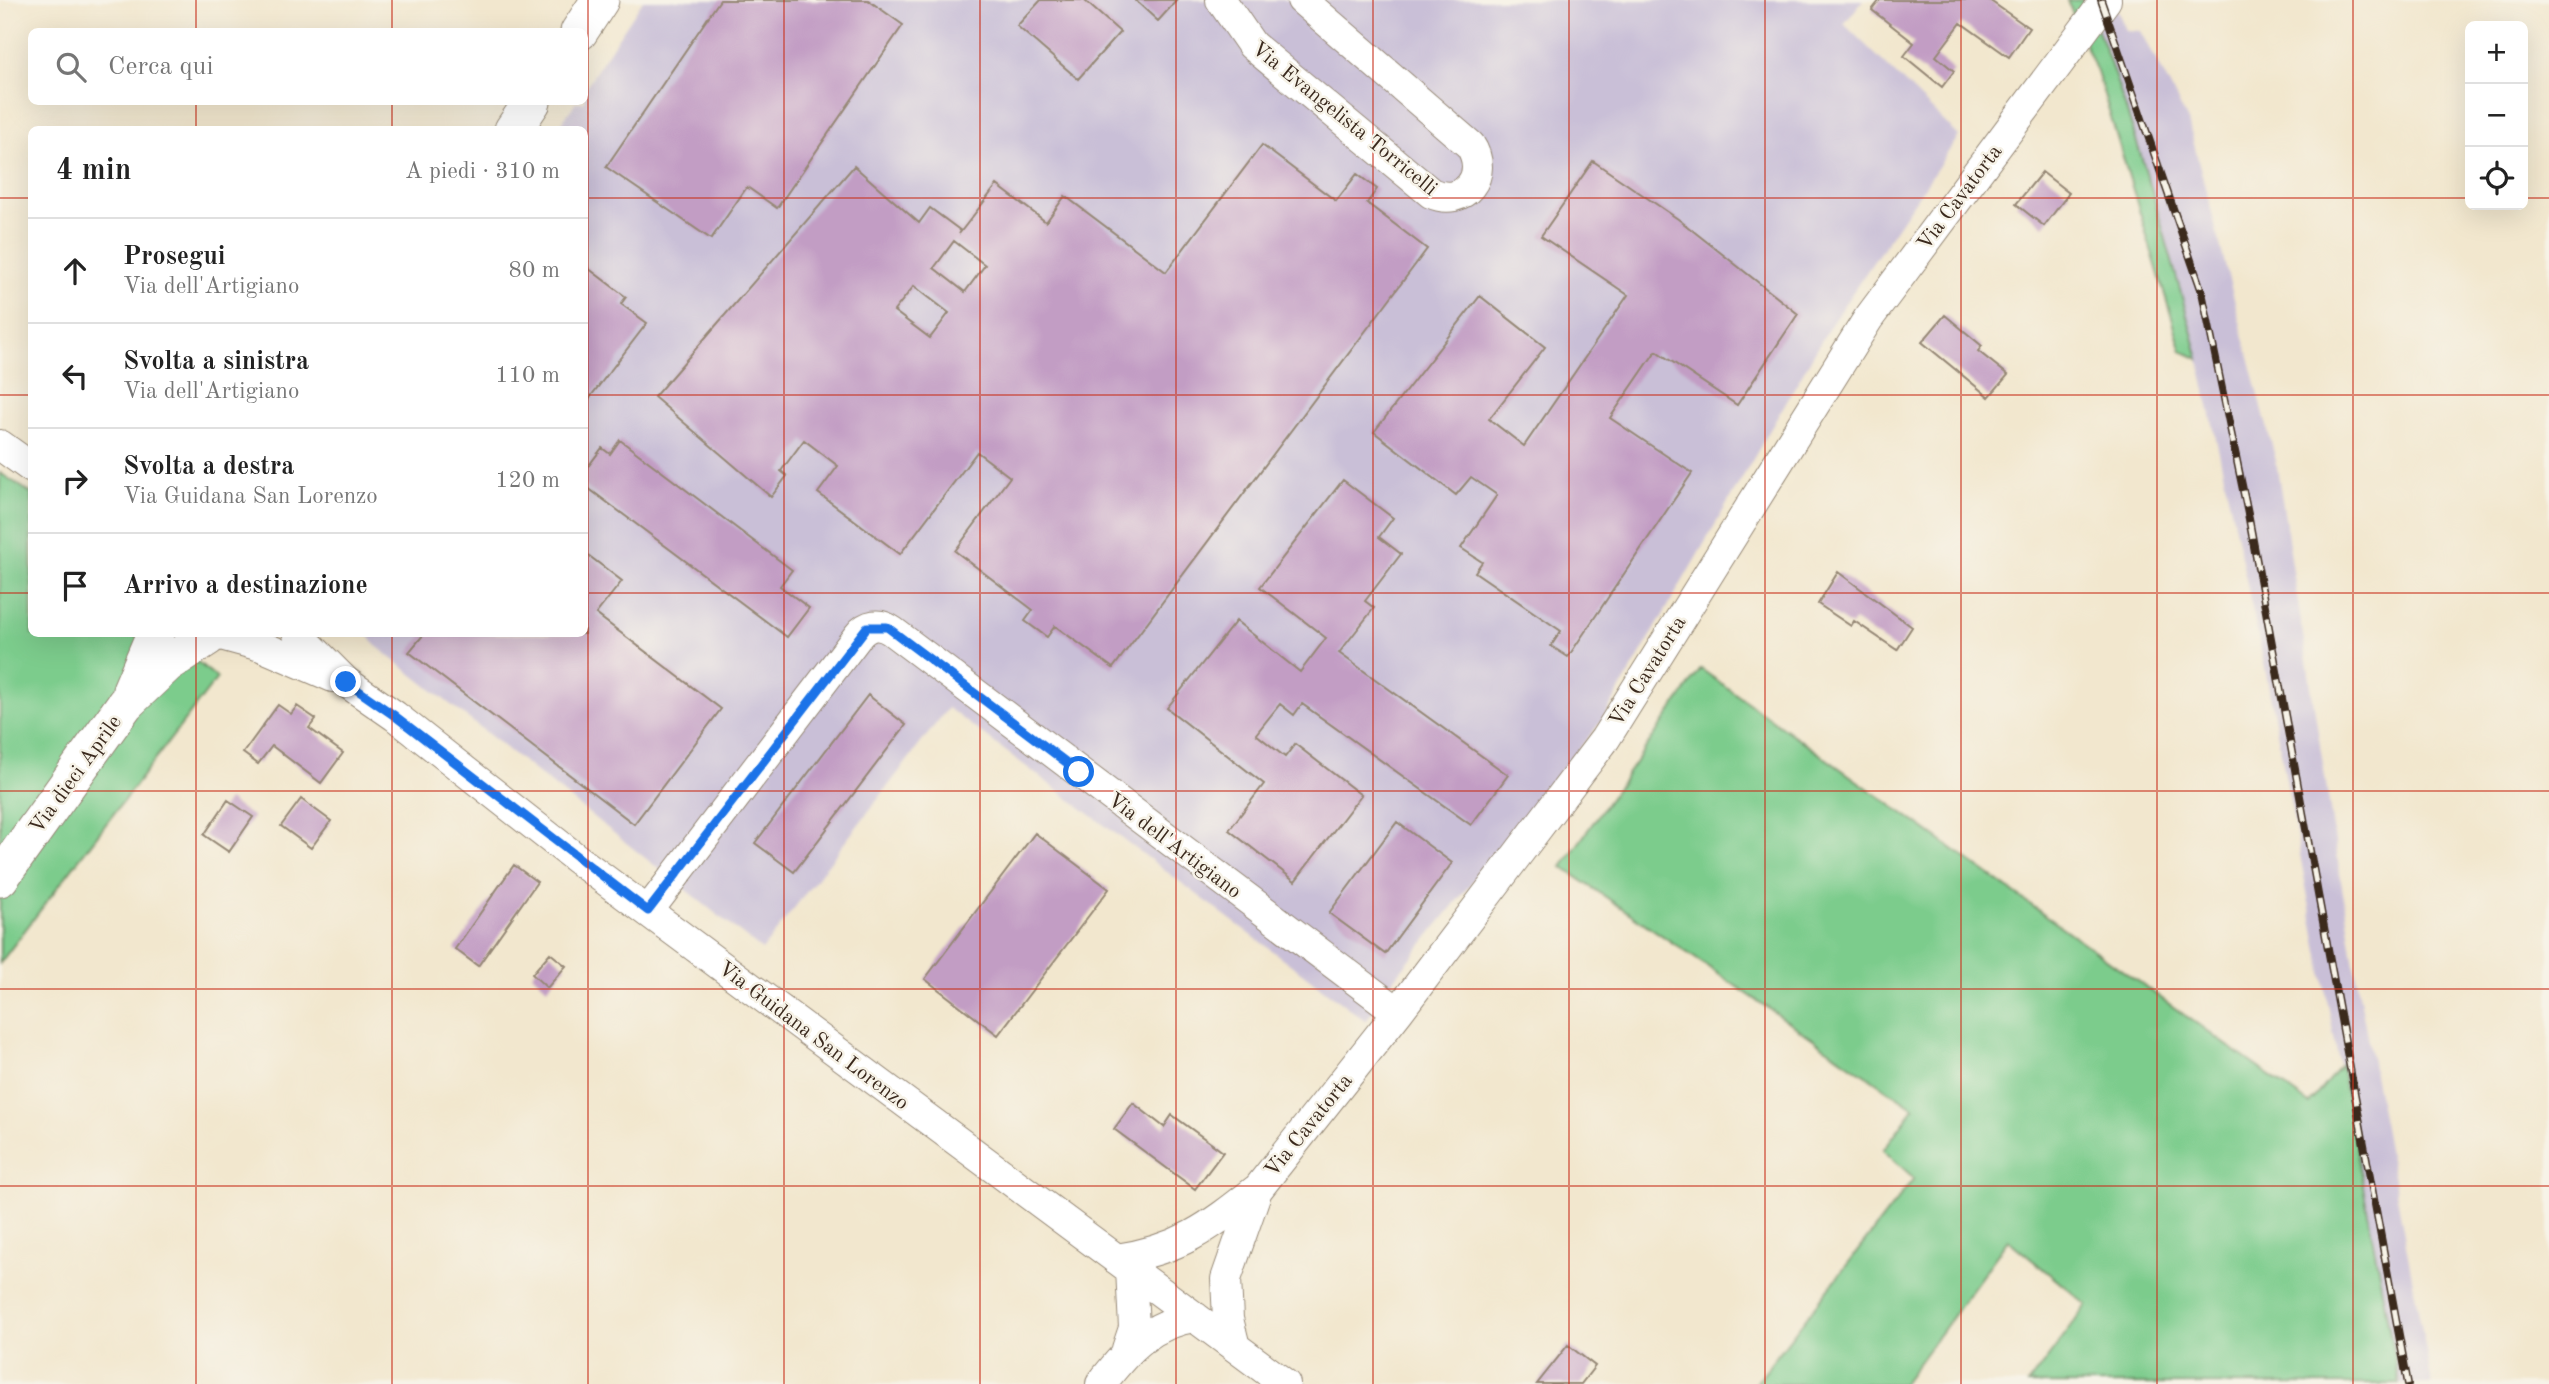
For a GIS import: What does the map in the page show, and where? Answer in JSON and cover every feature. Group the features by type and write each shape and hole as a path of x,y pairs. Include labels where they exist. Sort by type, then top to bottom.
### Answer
{"main road":[{"path":"582,28 600,0"},
{"path":"516,126 530,105"},
{"name":"Via dieci Aprile","path":"125,704 155,637"},
{"name":"Via dieci Aprile","path":"0,878 125,704 167,664 208,637"}],"street":[{"name":"Via Evangelista Torricelli","path":"1221,0 1252,45 1431,193 1450,198 1468,190 1478,173 1479,163 1470,145 1302,0"},
{"name":"Via Cavatorta","path":"1235,1347 1228,1319 1226,1279 1257,1190 1398,1012 1605,739 1868,319 2106,0"},
{"name":"Via dell'Artigiano","path":"648,911 862,631 880,625 903,639 1398,1012"},
{"path":"220,637 261,646 346,682"},
{"path":"301,637 346,682"},
{"name":"Via Guidana San Lorenzo","path":"346,682 395,716 648,911 1285,1384"},
{"path":"1101,1384 1127,1349 1134,1328 1124,1264 1183,1242 1257,1190"},
{"path":"1183,1242 1172,1267 1172,1300 1191,1298 1205,1291 1217,1283 1229,1268"},
{"path":"1127,1349 1164,1325 1195,1317"}],"shaded area":[{"path":"643,0 1863,0 1844,24 1959,136 1831,324 1603,719 1391,983 1366,1021 948,708 762,950 375,645 370,637 588,637 588,126 559,126 574,105 588,105 588,83"},
{"path":"2086,0 2113,0 2126,30 2141,31 2188,121 2276,461 2356,977 2432,1384 2399,1384 2267,678 2199,359 2165,233 2108,53"}],"green space":[{"path":"2067,0 2086,0 2103,44 2148,178 2199,359 2182,351 2097,72"},
{"path":"0,473 28,491 28,637 167,637 217,678 0,963"},
{"path":"1701,669 2309,1104 2341,1065 2399,1384 2028,1384 2087,1305 2008,1240 1903,1384 1755,1384 1914,1178 1883,1150 1914,1108 1562,867"}],"building":[{"path":"720,0 868,0 903,25 777,208 747,187 711,239 606,167"},
{"path":"1041,0 1084,0 1120,32 1078,79 1017,26"},
{"path":"1135,0 1177,0 1158,21"},
{"path":"1880,0 1989,0 2029,28 2009,57 1961,23 1936,56 1954,71 1942,87 1904,56 1914,43 1872,10"},
{"path":"1262,145 1336,201 1357,174 1377,189 1367,203 1427,249 1113,668 1055,626 1047,637 1025,621 1033,610 955,551 1010,477 977,452 900,554 818,493 838,466 804,440 781,471 787,476 771,497 654,397 854,166 919,223 930,208 961,231 959,234 997,185 1046,222 1065,196 1166,272","holes":["954,241 985,265 965,292 934,268","914,286 949,313 930,338 894,311"]},
{"path":"1593,161 1678,219 1798,314 1737,405 1656,351 1610,418 1692,473 1568,657 1551,646 1561,631 1475,572 1482,562 1461,548 1497,495 1471,477 1456,495 1374,432 1480,296 1545,347 1489,419 1524,446 1628,295 1541,236"},
{"path":"2042,172 2069,193 2044,226 2016,204"},
{"path":"588,268 626,297 621,304 647,323 588,400"},
{"path":"1945,315 1982,346 1978,351 2008,375 1989,397 1922,342"},
{"path":"620,440 792,570 780,586 809,608 787,637 588,488 588,467 602,448 610,454"},
{"path":"1343,480 1393,518 1379,537 1401,554 1365,601 1374,608 1339,653 1508,775 1471,825 1302,704 1294,715 1280,704 1256,734 1285,757 1295,744 1361,795 1295,881 1229,830 1264,784 1167,708 1236,621 1300,672 1326,638 1260,587"},
{"path":"588,555 622,581 596,614 721,709 634,824 409,652 422,637 588,637"},
{"path":"1838,572 1912,627 1897,650 1854,621 1851,626 1818,604"},
{"path":"868,695 906,725 794,872 755,843"},
{"path":"278,705 291,714 297,706 316,719 309,728 343,753 321,783 272,746 258,764 243,753"},
{"path":"301,799 331,821 311,848 281,826"},
{"path":"228,800 253,817 229,852 204,835"},
{"path":"1397,822 1452,863 1385,954 1329,913"},
{"path":"1035,833 1109,889 998,1035 925,979"},
{"path":"514,865 537,882 478,966 455,949"},
{"path":"550,953 566,966 547,988 532,974"},
{"path":"1133,1103 1164,1127 1172,1115 1223,1152 1195,1189 1114,1129"},
{"path":"1568,1345 1595,1366 1581,1384 1537,1384"}],"railway":[{"path":"2101,0 2202,292 2249,519 2408,1384"}],"route":[{"path":"346,682 395,716 577,859 648,911 867,627 887,627 1079,772"}]}
